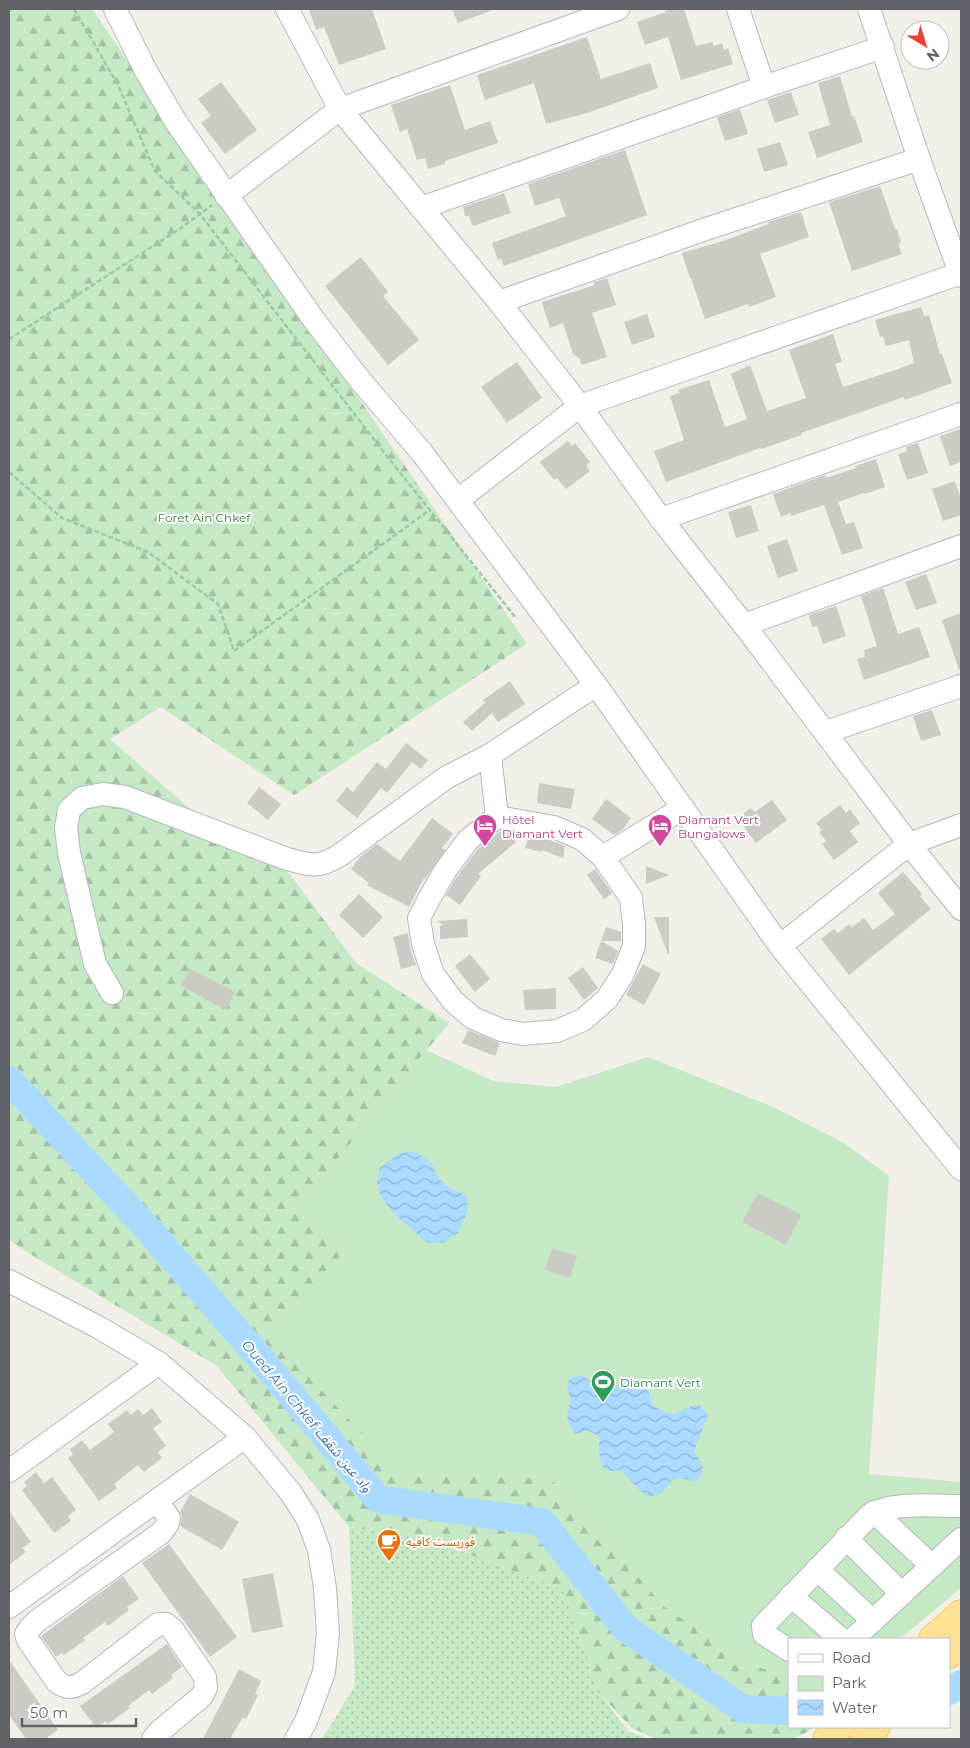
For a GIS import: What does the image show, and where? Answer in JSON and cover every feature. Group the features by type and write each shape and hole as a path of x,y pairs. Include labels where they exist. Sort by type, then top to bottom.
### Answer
{"highway":[{"path":"934,1638 961,1614"},
{"path":"950,1653 961,1642"},
{"path":"827,1739 839,1728"},
{"path":"864,1739 875,1728"}],"street":[{"path":"115,9 146,71 176,122 314,320 360,380 423,454 596,685 780,946 961,1169"},
{"path":"287,9 340,109 499,302 580,406 661,519 826,732 909,844 961,909"},
{"path":"226,196 340,109 618,9"},
{"path":"738,9 764,87"},
{"path":"458,500 580,406 961,274 919,159 869,9"},
{"path":"421,208 883,47"},
{"path":"499,302 703,230 919,159"},
{"path":"661,519 961,414"},
{"path":"744,625 961,546"},
{"path":"112,993 95,964 69,853 66,828 69,810 82,798 102,794 125,797 287,858 311,865 325,864 447,777 490,755 596,685"},
{"path":"826,732 961,686"},
{"path":"490,755 497,817"},
{"path":"603,857 683,808"},
{"path":"497,817 554,827 582,839 603,857 631,898 634,946 623,974 606,999 583,1020 557,1031 523,1034 501,1030 473,1018 453,1001 433,974 424,944 419,918 445,871 468,840 497,817"},
{"path":"780,946 909,844 961,826"},
{"path":"9,1281 98,1327 159,1363 245,1437 291,1494 308,1520 319,1550 325,1588 328,1633 324,1672 306,1721 296,1739"},
{"path":"9,1471 159,1363"},
{"path":"9,1607 245,1437"},
{"path":"153,1739 201,1697 206,1688 205,1678 173,1630 166,1624 158,1624 82,1683 72,1688 64,1687 58,1682 28,1640 26,1634 37,1621 161,1532 167,1525 169,1518 157,1501"},
{"path":"788,1649 767,1636 763,1626 846,1538 874,1512 897,1506 961,1506"},
{"path":"874,1512 932,1566"},
{"path":"846,1538 902,1594"},
{"path":"854,1638 961,1539"},
{"path":"817,1568 873,1621"},
{"path":"792,1596 840,1638"}],"path":[{"path":"74,9 118,85 155,171 200,213 516,618"},
{"path":"9,339 181,228 226,196"},
{"path":"9,472 62,518 148,552 218,604 234,651 430,510"}],"green space":[{"name":"Foret Ain Chkef","path":"9,9 92,9 527,644 294,795 161,707 110,739 189,808 289,873 356,963 449,1023 295,1211 349,1247 399,1473 550,1478 665,1607 754,1667 788,1672 788,1728 814,1728 793,1739 656,1739 632,1728 598,1692 564,1590 431,1540 349,1527 217,1366 9,1240"},
{"name":"Diamant Vert","path":"426,1050 494,1081 556,1087 648,1057 773,1107 844,1143 889,1176 869,1474 961,1482 961,1588 901,1638 788,1638 788,1672 754,1667 665,1607 550,1478 399,1473 267,1332 349,1247 295,1211"},
{"path":"349,1527 431,1540 564,1590 598,1692 628,1731 648,1739 322,1739 355,1686"},
{"path":"961,1675 961,1701 950,1706 950,1690"}],"water":[{"path":"415,1151 431,1163 440,1180 450,1188 467,1196 468,1210 458,1233 442,1243 428,1243 395,1215 382,1199 377,1183 380,1167 400,1153"},
{"path":"583,1375 593,1384 608,1389 626,1381 642,1381 648,1390 653,1405 662,1411 673,1414 694,1405 702,1407 708,1415 694,1451 702,1466 702,1473 696,1482 681,1478 673,1480 661,1493 649,1497 637,1488 620,1470 610,1471 603,1468 598,1451 600,1438 588,1430 575,1434 569,1425 567,1414 571,1399 567,1386 570,1377"}],"building":[{"path":"309,9 372,9 386,49 339,65 324,27 316,30"},
{"path":"452,9 492,9 493,10 458,23"},
{"path":"665,9 684,9 696,46 712,42 714,46 722,43 724,50 728,48 733,64 681,80 668,37 645,45 637,22 666,12"},
{"path":"587,37 601,79 650,63 658,88 587,113 546,124 534,83 485,100 477,75"},
{"path":"840,76 852,117 854,116 863,142 817,158 808,132 830,125 818,83"},
{"path":"221,82 257,130 225,154 201,123 211,116 198,99"},
{"path":"450,85 465,130 490,121 498,143 445,161 445,164 428,169 425,158 417,160 407,129 400,132 391,105"},
{"path":"791,92 799,115 775,123 767,100"},
{"path":"740,109 748,134 725,141 717,117"},
{"path":"780,142 788,165 764,172 757,149"},
{"path":"625,150 647,215 504,266 501,259 498,260 492,243 566,216 559,198 535,206 528,184"},
{"path":"880,186 895,229 897,229 901,243 898,244 902,254 852,271 829,202"},
{"path":"504,193 511,213 473,226 469,216 465,216 463,207"},
{"path":"801,212 809,237 760,254 776,297 749,307 748,304 705,319 682,253 726,240 769,224 768,222"},
{"path":"361,257 388,292 383,296 419,340 388,365 325,286"},
{"path":"607,278 616,305 592,313 607,357 582,365 579,358 573,354 563,323 550,328 542,302 595,285 594,282"},
{"path":"921,307 924,316 929,315 940,354 942,354 952,383 905,400 904,397 666,482 654,451 684,440 670,396 679,393 678,390 709,380 725,427 747,419 731,374 750,365 767,411 806,398 789,350 833,334 842,362 835,364 843,387 895,370 914,363 909,340 886,346 883,336 880,337 875,320"},
{"path":"647,314 655,337 632,345 624,322"},
{"path":"517,362 542,398 507,423 481,387"},
{"path":"961,429 961,462 950,466 940,436"},
{"path":"568,441 572,446 575,443 590,462 586,466 590,471 566,489 557,478 554,480 540,462"},
{"path":"918,443 928,473 907,480 898,454 907,451 906,447"},
{"path":"876,459 885,487 838,502 846,524 854,522 863,548 842,555 824,505 791,516 790,513 781,517 773,494 825,475 826,478 856,468 855,466"},
{"path":"955,481 961,499 961,515 943,521 932,489"},
{"path":"751,505 759,531 736,538 728,512"},
{"path":"787,539 798,571 778,578 767,546"},
{"path":"926,574 937,603 916,610 905,582"},
{"path":"883,588 898,634 919,627 930,657 864,680 857,659 865,657 864,650 877,646 861,596"},
{"path":"836,606 846,636 823,644 817,626 812,627 809,615"},
{"path":"961,613 961,669 959,670 942,620"},
{"path":"510,681 525,704 498,722 492,713 472,731 463,722 485,703 483,700"},
{"path":"932,710 941,735 921,741 913,716"},
{"path":"406,743 428,760 421,769 412,762 387,793 381,788 357,818 336,801 347,787 353,792 377,762 386,769"},
{"path":"539,783 575,789 571,809 537,803"},
{"path":"259,787 281,804 268,820 247,803"},
{"path":"606,799 631,818 622,830 614,835 592,819"},
{"path":"772,800 787,820 756,843 744,827 747,825 740,816 751,808 755,812"},
{"path":"840,805 846,813 850,809 860,823 850,831 858,842 834,860 822,844 826,841 819,832 822,830 816,823"},
{"path":"432,818 453,834 442,848 445,850 424,878 409,907 367,885 369,883 351,869 360,857 377,844 400,861"},
{"path":"501,831 507,832 516,842 478,874 481,876 460,905 446,895 478,849"},
{"path":"529,836 550,840 565,846 563,858 542,850 542,852 525,848"},
{"path":"646,866 669,875 646,884"},
{"path":"595,869 612,893 604,899 587,875"},
{"path":"903,872 922,894 920,896 931,909 849,975 821,939 834,929 838,933 849,924 852,927 864,918 873,930 895,914 878,893"},
{"path":"359,894 383,917 363,938 339,915"},
{"path":"654,917 669,917 669,954 668,954"},
{"path":"467,919 468,937 440,939 440,926 443,925 437,921"},
{"path":"606,927 621,932 621,941 601,941"},
{"path":"408,933 410,948 416,965 401,969 393,937"},
{"path":"601,941 618,951 613,964 595,958"},
{"path":"470,954 490,979 475,992 455,966"},
{"path":"643,964 661,974 644,1005 626,995"},
{"path":"583,967 598,988 584,1000 568,978"},
{"path":"190,969 235,992 226,1010 181,986"},
{"path":"556,988 556,1009 525,1010 523,990"},
{"path":"468,1030 500,1043 495,1056 462,1043"},
{"path":"758,1193 801,1215 786,1245 742,1222"},
{"path":"552,1248 577,1256 570,1278 545,1270"},
{"path":"152,1408 162,1422 153,1428 166,1446 158,1452 162,1458 144,1472 138,1465 114,1484 117,1488 99,1501 68,1458 73,1454 70,1449 82,1440 90,1450 114,1432 108,1424 127,1410 131,1415 138,1409 143,1415"},
{"path":"36,1472 44,1483 52,1477 76,1510 68,1516 71,1521 54,1533 22,1490 27,1486 24,1482"},
{"path":"190,1494 239,1522 222,1550 180,1526 182,1516 180,1512"},
{"path":"9,1511 31,1542 22,1548 26,1552 9,1565"},
{"path":"169,1544 237,1637 210,1657 142,1563"},
{"path":"273,1573 283,1627 252,1633 242,1579"},
{"path":"123,1576 139,1599 127,1607 129,1610 108,1626 105,1622 64,1655 62,1653 56,1657 41,1636"},
{"path":"167,1644 182,1667 171,1675 173,1678 152,1694 149,1690 128,1706 130,1708 108,1724 106,1721 96,1728 80,1706"},
{"path":"9,1660 58,1730 45,1739 26,1739 9,1715"},
{"path":"239,1669 261,1681 255,1694 258,1695 246,1719 243,1717 230,1739 203,1739"}],"waterway":[{"name":"Oued Aïn Chkef واد عين شقف","path":"9,1080 147,1228 255,1352 378,1499 542,1522 625,1628 743,1709 788,1711"},
{"name":"Oued Aïn Chkef واد عين شقف","path":"950,1690 961,1684"}],"place":[{"name":"Hôtel Diamant Vert","path":"485,847"},
{"name":"Diamant Vert Bungalows","path":"660,847"},
{"name":"Diamant Vert","path":"603,1403"},
{"name":"فوريست كافيه","path":"389,1562"}]}
